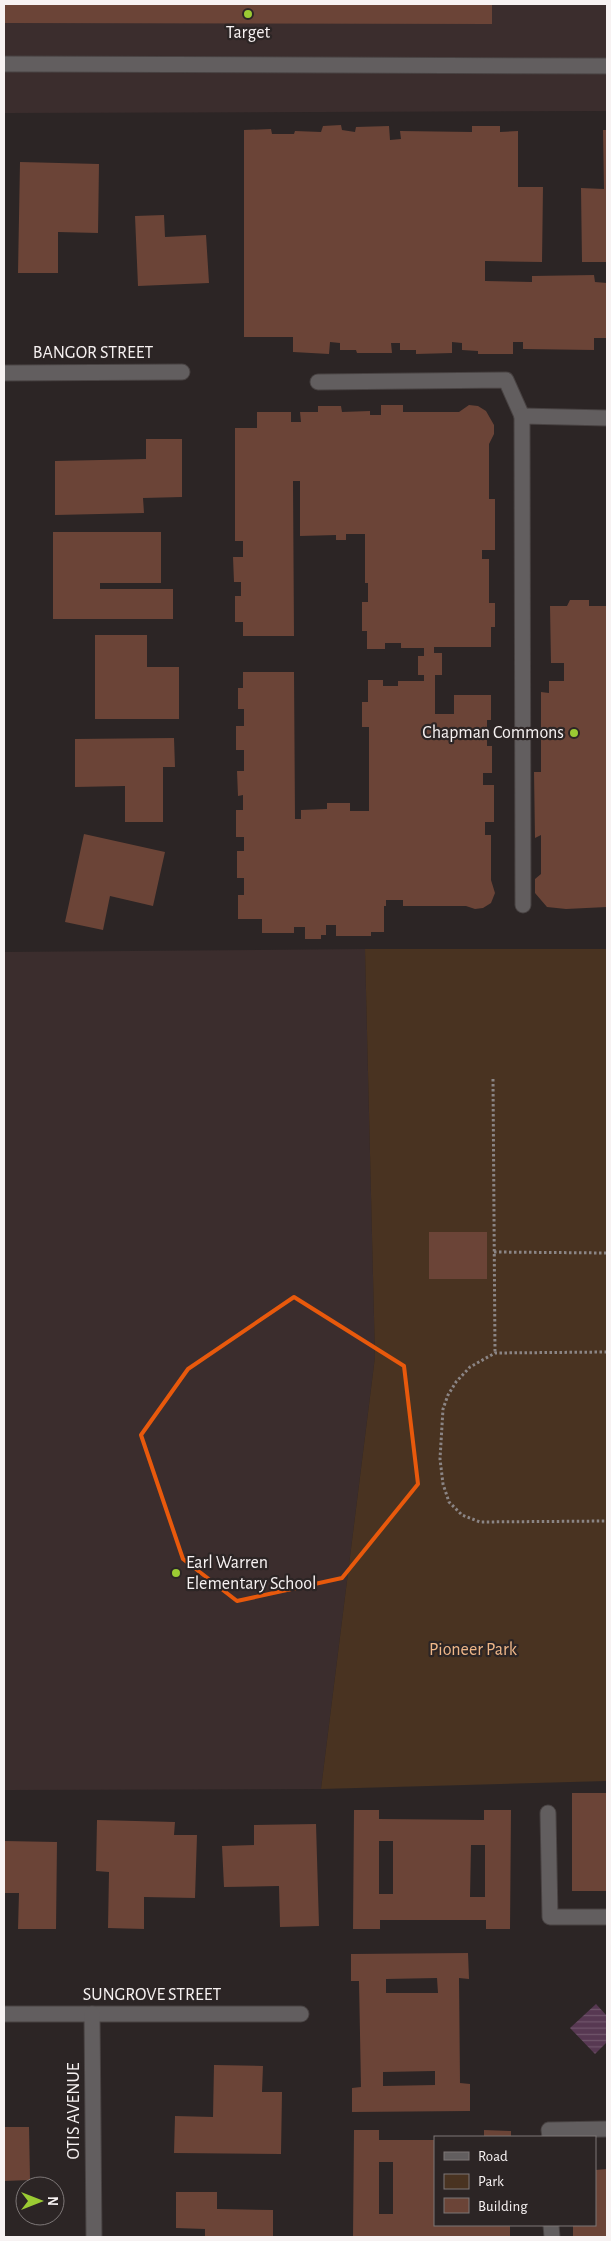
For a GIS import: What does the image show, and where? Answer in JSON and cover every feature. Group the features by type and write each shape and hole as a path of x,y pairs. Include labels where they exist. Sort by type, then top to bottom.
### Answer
{"street":[{"path":"4,64 607,66"},
{"name":"BANGOR STREET","path":"4,373 182,372"},
{"path":"318,382 506,380 522,416 523,905"},
{"path":"522,416 607,418"},
{"path":"548,1813 550,1917 607,1917"},
{"name":"SUNGROVE STREET","path":"4,2014 301,2014"},
{"name":"OTIS AVENUE","path":"92,2014 94,2237"},
{"path":"550,2136 550,2130 607,2129"}],"path":[{"path":"493,1079 496,1352"},
{"path":"494,1252 607,1253"},
{"path":"607,1352 496,1352 470,1367 448,1395 443,1410 440,1459 443,1484 449,1502 462,1514 480,1522 607,1521"}],"highlighted area":[{"path":"294,1297 404,1366 418,1484 342,1578 237,1601 183,1559 141,1435 188,1369"}],"shaded area":[{"path":"4,4 607,4 607,111 4,113"},
{"name":"Earl Warren Elementary School","path":"365,949 375,1357 321,1789 4,1790 4,952"},
{"path":"596,2004 607,2016 607,2042 595,2054 570,2028"}],"green space":[{"name":"Pioneer Park","path":"365,949 607,949 607,1781 321,1789 375,1357"}],"building":[{"name":"Target","path":"4,4 492,4 492,24 4,23"},
{"path":"341,125 342,130 355,132 356,127 389,126 390,140 401,139 400,131 472,132 472,126 500,126 500,132 518,131 518,187 543,187 542,262 485,261 485,281 532,282 532,276 594,275 595,282 607,283 607,338 594,338 594,350 523,349 523,342 513,342 513,354 478,354 478,351 462,350 462,343 452,342 452,353 416,354 416,350 400,350 400,343 391,343 392,353 357,353 356,350 340,350 340,343 330,342 329,354 293,352 293,337 244,337 244,130 271,129 272,134 294,134 295,131 321,132 323,126"},
{"path":"603,130 607,130 607,262 582,262 581,188 604,189"},
{"path":"20,162 99,164 98,233 58,232 58,273 18,273"},
{"path":"164,215 165,237 206,235 209,283 138,286 135,216"},
{"path":"381,405 403,405 403,412 459,412 469,405 478,406 486,411 494,425 494,434 489,444 489,499 495,499 495,550 482,550 482,559 489,559 489,603 495,603 495,627 491,627 491,647 434,647 434,653 442,653 442,675 435,675 435,714 454,714 454,695 491,695 491,720 487,720 487,746 492,746 492,773 483,773 483,785 494,785 494,822 485,822 485,835 491,835 491,880 495,893 491,903 483,908 475,909 466,906 403,906 403,900 386,900 386,906 384,906 384,932 371,932 371,936 336,936 336,925 326,925 326,935 321,935 321,939 305,939 305,927 294,927 294,933 262,933 262,919 238,919 238,895 244,895 244,878 237,878 237,851 244,851 244,837 236,837 236,810 243,810 243,795 238,796 237,771 244,771 244,750 236,750 236,726 244,726 244,709 238,709 238,688 243,688 243,672 294,672 295,819 301,819 301,810 327,809 327,803 350,803 350,811 369,811 369,727 362,727 362,702 368,702 368,680 383,680 383,686 398,686 398,681 424,681 424,675 418,675 418,656 424,656 424,648 401,648 401,643 385,643 385,649 367,649 367,631 362,631 362,602 368,602 368,583 365,583 365,534 346,534 346,540 336,540 336,535 300,536 300,481 293,481 294,636 243,636 243,622 235,622 235,596 241,596 241,582 234,582 233,557 243,557 243,541 235,541 235,428 257,428 257,412 291,412 291,422 301,422 300,412 318,412 318,406 341,406 342,412 370,411 370,415 381,415"},
{"path":"146,439 182,439 182,497 143,498 144,513 55,515 55,461 146,459"},
{"path":"53,532 161,532 161,583 100,583 100,589 173,589 173,619 53,619"},
{"name":"Chapman Commons","path":"570,600 589,600 589,606 607,606 607,907 566,909 547,907 535,893 535,879 541,874 541,835 535,838 534,772 541,772 541,692 549,693 549,681 564,681 564,663 551,663 550,606 567,606"},
{"path":"95,635 147,635 147,667 179,667 179,719 95,719"},
{"path":"174,738 175,767 163,767 163,822 125,822 125,786 75,787 75,739"},
{"path":"84,834 165,852 153,906 110,896 103,930 65,922"},
{"path":"429,1232 487,1232 487,1279 429,1279"},
{"path":"572,1793 607,1793 607,1891 572,1891"},
{"path":"354,1810 379,1810 379,1819 484,1820 484,1810 511,1810 510,1929 486,1929 486,1920 380,1920 380,1929 353,1929","holes":["379,1841 393,1841 393,1894 379,1894","471,1845 485,1845 485,1897 470,1897"]},
{"path":"97,1820 175,1822 174,1835 197,1835 195,1898 144,1897 144,1929 108,1928 109,1872 96,1871"},
{"path":"316,1824 319,1926 280,1927 279,1886 224,1887 222,1846 254,1845 254,1825"},
{"path":"4,1841 57,1842 56,1929 18,1929 19,1893 4,1893"},
{"path":"468,1953 469,1979 459,1978 460,2083 470,2084 470,2111 352,2112 352,2088 361,2087 359,1981 351,1981 351,1954","holes":["437,1978 438,1993 386,1993 386,1979","435,2071 435,2085 383,2086 383,2072"]},
{"path":"214,2065 263,2066 262,2092 282,2092 281,2154 174,2153 175,2116 213,2117"},
{"path":"4,2127 29,2127 30,2176 15,2176 15,2181 4,2181"},
{"path":"354,2130 379,2130 379,2140 434,2140 434,2226 510,2226 510,2237 353,2237","holes":["379,2162 393,2162 393,2214 379,2214"]},
{"path":"484,2130 511,2131 511,2136 484,2136"},
{"path":"607,2169 607,2237 573,2237 573,2226 596,2226 596,2170"},
{"path":"176,2192 217,2192 217,2209 273,2210 273,2237 205,2237 205,2229 176,2228"}],"place":[{"name":"Target","path":"248,14"},
{"name":"Chapman Commons","path":"574,733"},
{"name":"Earl Warren Elementary School","path":"176,1573"}]}
